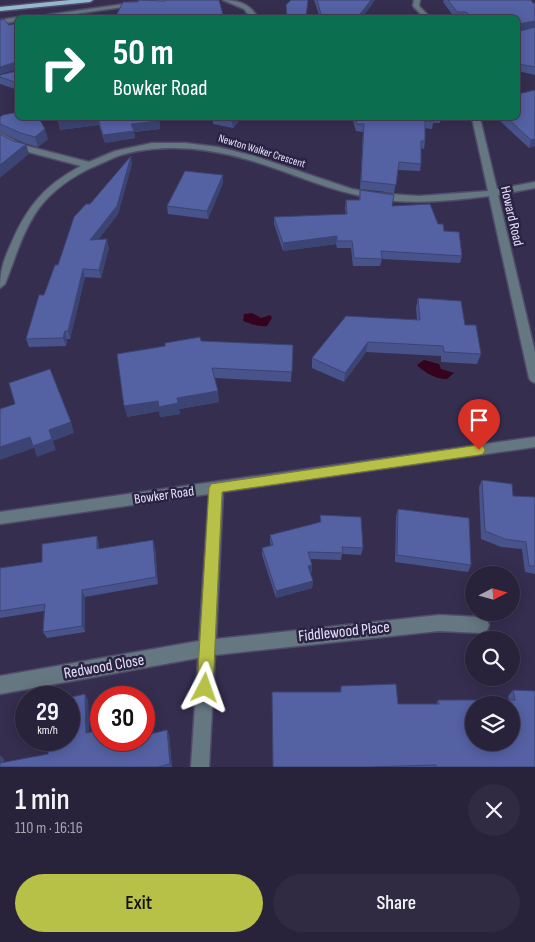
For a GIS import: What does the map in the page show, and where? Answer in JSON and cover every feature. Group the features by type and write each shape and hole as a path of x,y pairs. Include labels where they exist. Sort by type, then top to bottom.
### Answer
{"main road":[{"path":"0,9 90,0"}],"street":[{"path":"52,15 168,0"},
{"path":"226,0 246,7 253,15"},
{"path":"418,0 416,6 425,15"},
{"path":"32,6 43,15"},
{"path":"0,22 15,20"},
{"name":"Howard Road","path":"476,120 535,378"},
{"path":"0,136 20,147 89,165"},
{"name":"Newton Walker Crescent","path":"0,284 32,212 53,187 89,165 121,151 167,145 196,145 229,150 366,195 416,199 492,193 535,185"},
{"name":"Bowker Road","path":"0,518 535,442"},
{"path":"200,767 216,488"},
{"name":"Fiddlewood Place","path":"207,648 412,625 439,623 481,625"},
{"name":"Redwood Close","path":"0,685 207,648"}],"shaded area":[{"path":"252,313 261,318 270,315 272,318 267,326 258,326 243,321 244,314"},
{"path":"424,360 439,364 441,369 454,373 447,379 434,377 417,365"}],"building":[{"path":"139,0 219,0 223,15 116,15 123,2 138,2"},
{"path":"291,0 308,0 306,15 287,15 286,5"},
{"path":"317,0 371,0 359,15 321,15"},
{"path":"448,0 531,0 535,3 535,21 520,24 520,15 470,15 466,12 457,12"},
{"path":"4,19 9,25 15,24 15,62 0,67 0,20"},
{"path":"535,27 535,67 520,64 520,31"},
{"path":"15,71 15,82 0,77 0,75"},
{"path":"535,90 535,139 531,140 509,120 520,120 520,94"},
{"path":"15,113 15,120 40,120 45,129 35,137 21,133 0,124 0,117"},
{"path":"58,120 78,120 58,122"},
{"path":"99,120 159,120 131,124 134,131 103,135"},
{"path":"356,120 434,121 425,121 425,141 421,141 421,164 399,162 396,185 361,181 364,124 357,124"},
{"path":"0,134 13,141 26,144 0,165"},
{"path":"131,156 117,206 90,240 107,239 99,270 83,269 68,331 65,331 63,338 26,339 39,295 44,295 55,265 58,265 74,217 86,204 90,204"},
{"path":"185,171 223,175 207,211 167,206"},
{"path":"360,190 394,195 392,206 430,204 438,224 443,224 444,231 459,232 462,256 381,251 382,259 354,258 352,241 337,241 337,236 283,243 274,217 347,214 346,200 360,200"},
{"path":"418,298 461,301 465,325 476,325 481,354 444,352 443,346 368,342 345,373 312,358 346,316 420,320"},
{"path":"200,337 201,341 293,345 292,372 212,368 218,391 177,398 178,403 159,407 158,401 124,406 117,354 165,346 165,343"},
{"path":"50,369 71,422 49,430 52,439 33,446 30,437 0,447 0,409 15,404 9,383"},
{"path":"482,480 512,484 513,496 535,497 535,566 529,566 526,542 505,539 485,531"},
{"path":"398,509 469,518 471,565 397,555"},
{"path":"320,515 361,517 363,548 342,547 343,553 308,552 312,565 308,566 313,581 276,591 262,548 273,545 270,535 321,522"},
{"path":"97,536 97,549 153,540 156,577 82,590 82,626 43,632 45,604 0,611 0,568 42,562 42,544"},
{"path":"396,684 398,704 439,704 438,700 465,700 465,751 520,751 520,696 514,696 513,690 535,691 535,767 436,767 436,765 273,767 272,692 341,692 341,686"},
{"path":"85,694 86,733 90,732 90,751 155,751 155,733 167,730 170,764 158,767 0,767 0,763 48,754 48,751 80,751 80,695"}],"route":[{"path":"205,688 216,488 479,450"}]}
